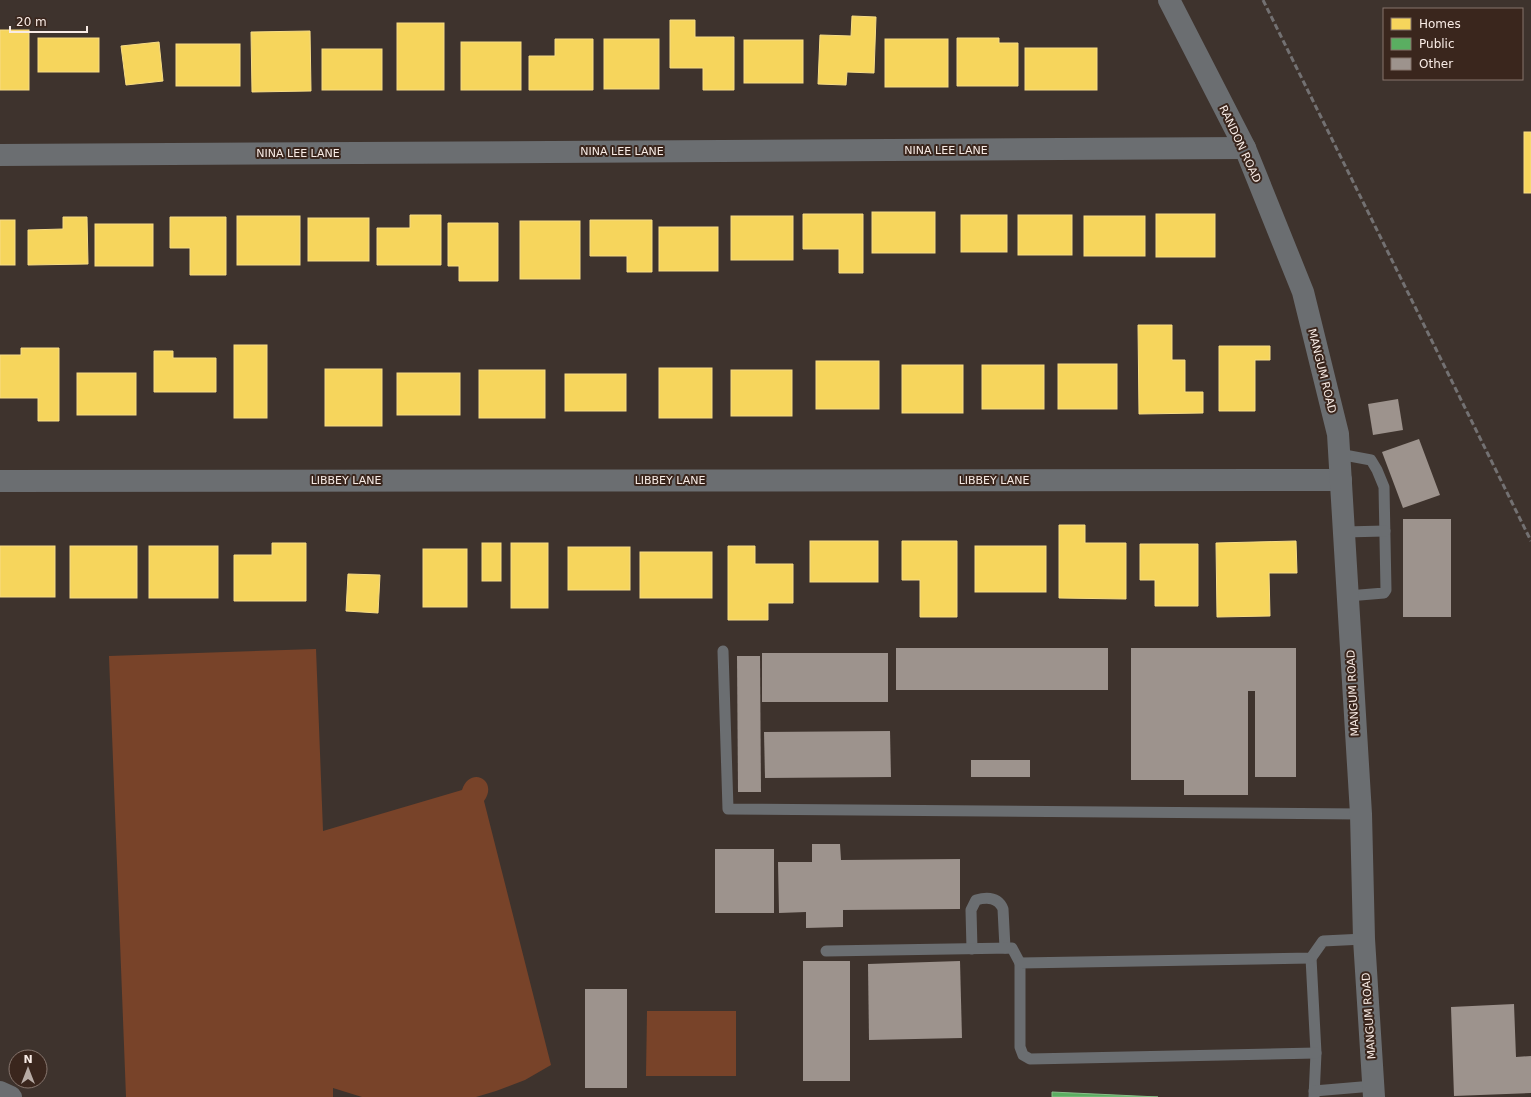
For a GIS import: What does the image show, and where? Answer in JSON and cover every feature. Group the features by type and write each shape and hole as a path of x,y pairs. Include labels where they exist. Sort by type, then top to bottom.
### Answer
{"street":[{"name":"RANDON ROAD","path":"1169,0 1245,148 1303,292"},
{"name":"NINA LEE LANE","path":"0,155 1245,148"},
{"name":"MANGUM ROAD","path":"1303,292 1338,434 1361,814 1364,939 1374,1092"},
{"name":"LIBBEY LANE","path":"0,480 1341,480"},
{"path":"0,1092 11,1097"}],"lane":[{"path":"1339,454 1371,460 1384,487 1386,590 1384,593 1348,596"},
{"path":"1344,532 1385,531"},
{"path":"723,651 728,809 1361,814"},
{"path":"972,949 971,910 976,900 982,898 993,898 1001,904 1003,909 1005,948"},
{"path":"1364,939 1323,941 1312,958 1316,1053 1314,1094 1374,1092"},
{"path":"826,951 1012,948 1020,963 1020,1047 1023,1055 1030,1059 1316,1053"},
{"path":"1020,963 1312,958"}],"shaded area":[{"path":"316,649 323,831 462,790 466,782 471,778 482,778 486,782 488,793 484,801 551,1065 525,1080 476,1097 362,1097 333,1088 333,1097 126,1097 109,656"},
{"path":"647,1011 736,1011 736,1076 646,1076"}],"building: Homes":[{"path":"852,16 876,17 874,73 847,72 846,85 818,84 820,35 851,36"},
{"path":"670,20 695,20 695,37 734,37 734,90 703,90 703,68 670,68"},
{"path":"397,23 444,23 444,90 397,90"},
{"path":"0,30 29,30 29,90 0,90"},
{"path":"310,31 311,91 252,92 251,32"},
{"path":"38,38 99,38 99,72 38,72"},
{"path":"957,38 999,38 999,43 1018,43 1018,86 957,86"},
{"path":"555,39 593,39 593,90 529,90 529,56 555,56"},
{"path":"604,39 659,39 659,89 604,89"},
{"path":"885,39 948,39 948,87 885,87"},
{"path":"744,40 803,40 803,83 744,83"},
{"path":"159,42 163,81 126,85 121,46"},
{"path":"461,42 521,42 521,90 461,90"},
{"path":"176,44 240,44 240,86 176,86"},
{"path":"1025,48 1097,48 1097,90 1025,90"},
{"path":"322,49 382,49 382,90 322,90"},
{"path":"1524,132 1531,132 1531,193 1524,193"},
{"path":"872,212 935,212 935,253 872,253"},
{"path":"803,214 863,214 863,273 839,273 839,249 803,249"},
{"path":"1156,214 1215,214 1215,257 1156,257"},
{"path":"410,215 441,215 441,265 377,265 377,228 410,228"},
{"path":"961,215 1007,215 1007,252 961,252"},
{"path":"1018,215 1072,215 1072,255 1018,255"},
{"path":"237,216 300,216 300,265 237,265"},
{"path":"731,216 793,216 793,260 731,260"},
{"path":"1084,216 1145,216 1145,256 1084,256"},
{"path":"63,217 87,217 88,264 28,265 28,230 63,229"},
{"path":"170,217 226,217 226,275 190,275 190,248 170,248"},
{"path":"308,218 369,218 369,261 308,261"},
{"path":"0,220 15,220 15,265 0,265"},
{"path":"590,220 652,220 652,272 627,272 627,256 590,256"},
{"path":"520,221 580,221 580,279 520,279"},
{"path":"448,223 498,223 498,281 459,281 459,266 448,266"},
{"path":"95,224 153,224 153,266 95,266"},
{"path":"659,227 718,227 718,271 659,271"},
{"path":"1138,325 1172,325 1172,360 1185,360 1185,392 1203,392 1203,413 1139,414"},
{"path":"234,345 267,345 267,418 234,418"},
{"path":"1219,346 1270,346 1270,360 1255,360 1255,411 1219,411"},
{"path":"21,348 59,348 59,421 38,421 38,398 0,398 0,355 21,355"},
{"path":"154,351 173,351 173,358 216,358 216,392 154,392"},
{"path":"816,361 879,361 879,409 816,409"},
{"path":"1058,364 1117,364 1117,409 1058,409"},
{"path":"902,365 963,365 963,413 902,413"},
{"path":"982,365 1044,365 1044,409 982,409"},
{"path":"659,368 712,368 712,418 659,418"},
{"path":"325,369 382,369 382,426 325,426"},
{"path":"479,370 545,370 545,418 479,418"},
{"path":"731,370 792,370 792,416 731,416"},
{"path":"77,373 136,373 136,415 77,415"},
{"path":"397,373 460,373 460,415 397,415"},
{"path":"565,374 626,374 626,411 565,411"},
{"path":"1059,525 1085,525 1085,543 1126,543 1126,599 1059,598"},
{"path":"810,541 878,541 878,582 810,582"},
{"path":"902,541 957,541 957,617 920,617 920,580 902,580"},
{"path":"1296,541 1297,573 1269,573 1270,616 1217,617 1216,543"},
{"path":"272,543 306,543 306,601 234,601 234,555 272,555"},
{"path":"482,543 501,543 501,581 482,581"},
{"path":"511,543 548,543 548,608 511,608"},
{"path":"1140,544 1198,544 1198,606 1155,606 1155,580 1140,580"},
{"path":"0,546 55,546 55,597 0,597"},
{"path":"70,546 137,546 137,598 70,598"},
{"path":"149,546 218,546 218,598 149,598"},
{"path":"728,546 755,546 755,564 793,564 793,603 768,603 768,620 728,620"},
{"path":"975,546 1046,546 1046,592 975,592"},
{"path":"568,547 630,547 630,590 568,590"},
{"path":"423,549 467,549 467,607 423,607"},
{"path":"640,552 712,552 712,598 640,598"},
{"path":"348,574 380,575 378,613 346,611"}],"building: Public":[{"path":"1052,1092 1158,1097 1052,1097"}],"building: Other":[{"path":"1398,399 1403,430 1373,435 1368,404"},
{"path":"1419,439 1440,495 1403,508 1382,452"},
{"path":"1403,519 1451,519 1451,617 1403,617"},
{"path":"896,648 1108,648 1108,690 896,690"},
{"path":"1131,648 1296,648 1296,777 1255,777 1255,691 1248,691 1248,795 1184,795 1184,780 1131,780"},
{"path":"762,653 888,653 888,702 762,702"},
{"path":"737,656 760,656 761,792 738,792"},
{"path":"890,731 891,777 765,778 764,732"},
{"path":"971,760 1030,760 1030,777 971,777"},
{"path":"812,844 840,844 841,860 960,859 960,909 843,910 843,927 806,928 806,912 779,913 778,862 812,862"},
{"path":"715,849 774,849 774,913 715,913"},
{"path":"803,961 850,961 850,1081 803,1081"},
{"path":"960,961 962,1038 869,1040 868,964"},
{"path":"585,989 627,989 627,1088 585,1088"},
{"path":"1514,1004 1516,1057 1531,1056 1531,1093 1454,1096 1451,1007"}],"railway":[{"path":"1263,0 1531,541"}]}
